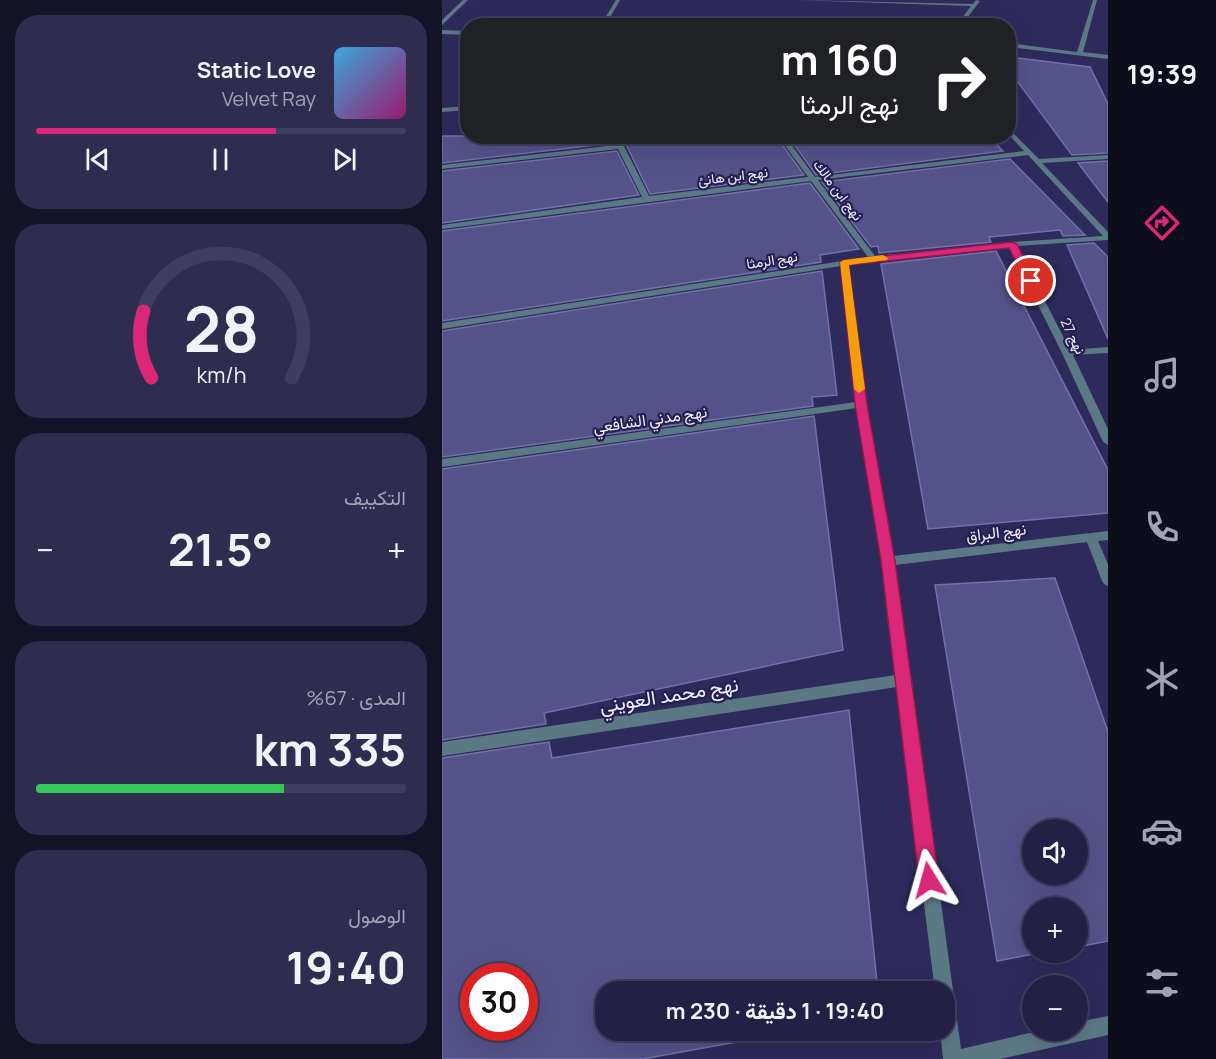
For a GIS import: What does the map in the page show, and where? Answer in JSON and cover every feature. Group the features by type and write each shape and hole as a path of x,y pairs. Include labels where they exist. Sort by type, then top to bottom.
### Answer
{"street":[{"path":"442,23 466,0"},
{"path":"607,18 618,0"},
{"path":"797,0 974,5"},
{"path":"964,18 979,0"},
{"path":"1080,52 1095,0"},
{"path":"442,32 460,33"},
{"path":"1016,46 1108,57"},
{"path":"442,110 460,109"},
{"path":"1016,140 1108,238"},
{"path":"619,144 647,199"},
{"name":"نهج ابن مالك","path":"787,144 873,259"},
{"path":"442,167 620,147"},
{"name":"نهج ابن هانئ","path":"442,227 812,178 1027,153"},
{"path":"1035,161 1108,157"},
{"name":"نهج الرمثا","path":"442,326 844,262 1012,244 1108,238"},
{"name":"نهج 27","path":"1012,244 1067,353 1108,442"},
{"path":"844,262 861,404 888,561 942,981"},
{"path":"1067,353 1108,350"},
{"name":"نهج مدني الشافعي","path":"442,463 861,404"},
{"name":"نهج البراق","path":"888,561 1108,535"},
{"path":"1091,537 1108,581"},
{"name":"نهج محمد العويني","path":"442,749 902,681"},
{"path":"958,1059 1108,1025"},
{"path":"951,1041 953,1059"}],"building":[{"path":"1016,58 1090,67 1108,104 1108,153 1072,155 1016,79"},
{"path":"442,136 460,136 460,144 604,144 442,163"},
{"path":"626,144 782,144 804,175 650,194"},
{"path":"794,144 996,144 1003,151 816,175"},
{"path":"617,151 639,195 442,223 442,171"},
{"path":"1010,159 1085,235 1063,236 1060,230 989,237 991,242 879,253 878,246 871,247 822,182"},
{"path":"1108,161 1108,202 1078,163"},
{"path":"810,183 859,249 820,255 821,262 442,321 442,231"},
{"path":"1094,243 1108,257 1108,339 1067,245"},
{"path":"996,251 1108,470 1108,513 928,529 881,264"},
{"path":"822,271 837,395 812,397 813,406 442,457 442,331"},
{"path":"814,416 843,650 544,713 546,724 442,740 442,469"},
{"path":"1055,578 1108,732 1108,941 1088,945 1088,897 1022,897 1022,956 997,961 935,585"},
{"path":"849,710 877,981 595,981 595,1041 742,1041 643,1059 442,1059 442,758 549,742 552,758"}],"slow traffic":[{"path":"859,389 844,262 883,258"}],"route":[{"path":"929,880 888,561 861,404 844,262 1012,244 1031,281"}]}
